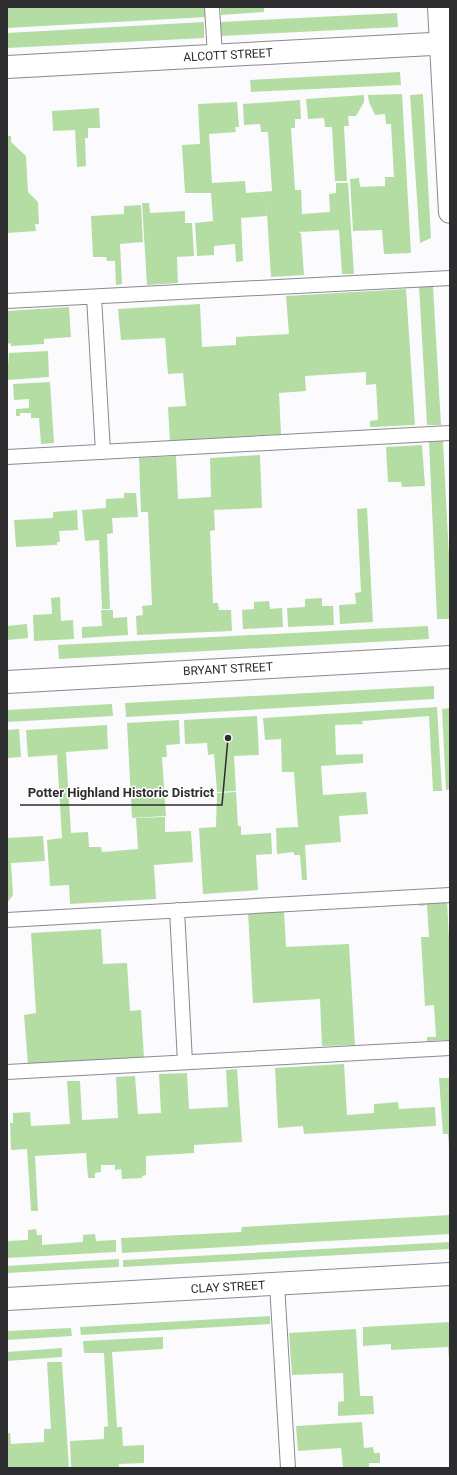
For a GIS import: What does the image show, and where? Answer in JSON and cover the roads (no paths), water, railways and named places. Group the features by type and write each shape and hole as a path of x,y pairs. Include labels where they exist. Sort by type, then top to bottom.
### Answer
{"street":[{"path":"439,7 445,43 450,212"},
{"name":"ALCOTT STREET","path":"7,67 445,43"},
{"name":"BRYANT STREET","path":"7,682 450,657"},
{"name":"CLAY STREET","path":"7,1299 450,1274"}],"lane":[{"path":"212,7 215,56"},
{"path":"7,301 450,278"},
{"path":"94,297 103,452"},
{"path":"7,457 450,433"},
{"path":"7,920 450,895"},
{"path":"177,910 185,1062"},
{"path":"7,1072 450,1048"},
{"path":"277,1284 288,1468"}],"place":[{"name":"Potter Highland Historic District","path":"228,738"}]}
